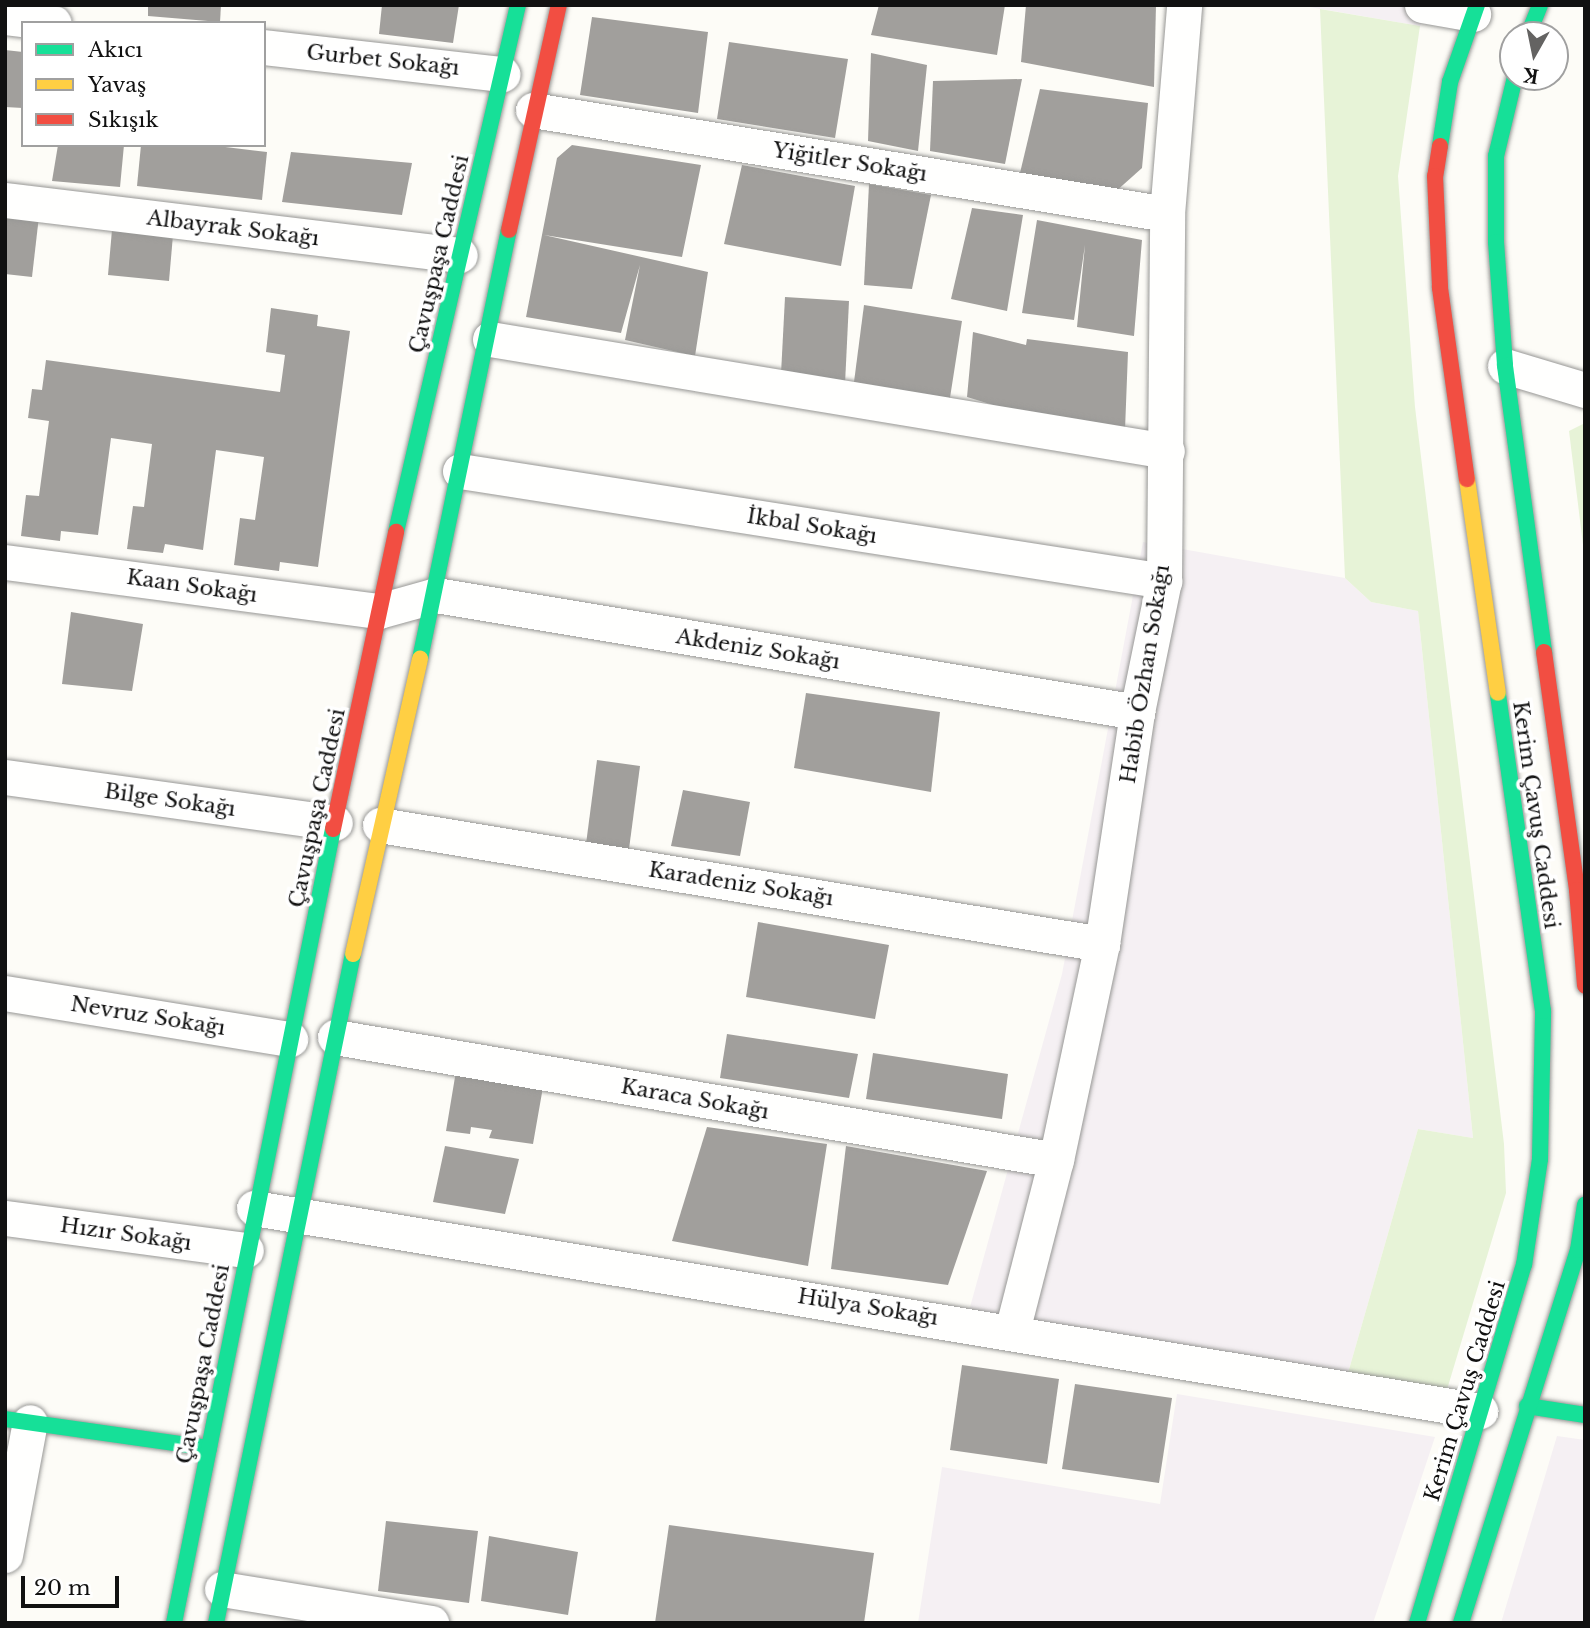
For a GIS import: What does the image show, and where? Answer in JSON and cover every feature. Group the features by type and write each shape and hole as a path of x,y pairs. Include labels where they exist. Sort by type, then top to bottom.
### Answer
{"street":[{"name":"Çavuşpaşa Caddesi","path":"174,1623 254,1209 379,611 518,5"},
{"path":"216,1623 297,1215 380,825 436,595 460,471 490,339 533,110 559,5"},
{"name":"Habib Özhan Sokağı","path":"1012,1331 1056,1160 1102,944 1137,712 1164,581 1167,214 1184,5"},
{"path":"1422,5 1475,9"},
{"name":"Kerim Çavuş Caddesi","path":"1418,1623 1524,1265 1540,1159 1544,1083 1543,1011 1440,288 1435,176 1450,82 1475,9"},
{"path":"5,17 38,21"},
{"name":"Gurbet Sokağı","path":"266,47 502,74"},
{"name":"Kerim Çavuş Caddesi","path":"1512,91 1496,156 1496,242 1505,366 1581,890 1585,986"},
{"name":"Yiğitler Sokağı","path":"533,110 1167,214"},
{"name":"Albayrak Sokağı","path":"5,201 460,255"},
{"path":"490,339 1167,451"},
{"path":"1505,366 1585,390"},
{"name":"İkbal Sokağı","path":"460,471 1164,581"},
{"name":"Kaan Sokağı","path":"5,562 379,611"},
{"name":"Akdeniz Sokağı","path":"379,611 436,595 1137,712"},
{"name":"Bilge Sokağı","path":"5,777 335,823"},
{"name":"Karadeniz Sokağı","path":"380,825 1102,944"},
{"name":"Nevruz Sokağı","path":"5,993 290,1038"},
{"name":"Karaca Sokağı","path":"335,1037 1056,1160"},
{"path":"1461,1623 1578,1250 1585,1205"},
{"name":"Hülya Sokağı","path":"254,1209 1012,1331 1480,1411"},
{"name":"Hızır Sokağı","path":"5,1217 246,1250"},
{"path":"1527,1406 1585,1415"},
{"path":"5,1555 18,1420 209,1448"},
{"path":"222,1589 431,1623"}],"shaded area":[{"path":"1298,5 1430,5 1420,26"},
{"path":"1143,542 1345,578 1371,602 1418,611 1473,1138 1418,1129 1348,1373 967,1318 1062,974"},
{"path":"1177,1394 1435,1437 1373,1623 918,1623 942,1467 1160,1504"},
{"path":"1557,1436 1585,1440 1585,1623 1501,1623"}],"green space":[{"path":"1320,9 1420,26 1398,176 1415,407 1504,1144 1506,1193 1446,1393 1348,1373 1418,1129 1473,1138 1418,611 1371,602 1345,578"},
{"path":"1585,423 1585,561 1569,431"}],"building":[{"path":"148,5 221,5 220,21 148,16"},
{"path":"382,5 459,5 453,43 379,34"},
{"path":"879,5 1005,5 997,55 871,35"},
{"path":"1026,5 1156,5 1154,87 1021,62"},
{"path":"592,17 708,32 698,113 580,95"},
{"path":"729,42 848,59 835,138 717,119"},
{"path":"5,50 21,52 21,108 5,107"},
{"path":"871,53 927,65 918,151 868,141"},
{"path":"1022,79 1005,164 930,151 933,81"},
{"path":"1040,89 1148,103 1142,168 1114,193 1020,173"},
{"path":"572,145 701,165 682,257 544,235 708,272 695,356 625,340 640,265 621,333 526,317 557,158"},
{"path":"58,147 124,147 120,187 52,181"},
{"path":"141,147 226,147 267,152 262,200 137,186"},
{"path":"291,152 412,163 402,215 282,202"},
{"path":"742,165 855,186 841,266 724,244"},
{"path":"869,184 931,195 912,289 864,285"},
{"path":"972,208 1023,215 1007,311 951,299"},
{"path":"5,212 39,216 32,277 5,274"},
{"path":"1037,220 1142,240 1134,336 1077,327 1085,245 1074,320 1022,313"},
{"path":"112,230 173,235 169,281 108,275"},
{"path":"785,297 849,301 845,384 781,374"},
{"path":"864,305 962,321 949,404 854,382"},
{"path":"271,308 318,315 317,326 350,331 318,567 280,562 279,571 234,565 240,518 255,520 264,457 216,450 203,550 165,544 163,553 127,549 133,506 144,507 152,444 111,438 98,535 61,531 60,541 21,536 26,495 39,496 49,421 28,418 32,389 42,390 46,360 280,392 285,355 266,352"},
{"path":"973,332 1026,345 1027,339 1128,352 1125,430 1020,413 967,397"},
{"path":"71,612 143,624 132,691 62,684"},
{"path":"806,693 940,712 931,792 794,768"},
{"path":"597,760 640,766 629,849 586,844"},
{"path":"683,790 750,802 740,856 671,846"},
{"path":"758,922 889,945 875,1019 746,997"},
{"path":"727,1034 858,1054 849,1098 720,1078"},
{"path":"873,1053 1008,1074 1002,1119 866,1099"},
{"path":"456,1071 543,1087 533,1144 489,1138 492,1130 471,1127 470,1134 446,1131"},
{"path":"707,1127 827,1144 808,1266 672,1241"},
{"path":"445,1146 519,1159 505,1214 433,1202"},
{"path":"846,1146 987,1171 948,1285 831,1269"},
{"path":"962,1365 1059,1379 1047,1464 950,1450"},
{"path":"1075,1384 1172,1398 1159,1483 1062,1469"},
{"path":"386,1521 478,1531 469,1603 378,1591"},
{"path":"669,1525 874,1553 864,1623 655,1623"},
{"path":"489,1536 578,1552 568,1615 481,1601"}],"traffic: fast":[{"path":"396,532 518,5"},
{"path":"1440,146 1450,82 1477,5"},
{"path":"1534,21 1540,5"},
{"path":"1512,91 1496,156 1496,242 1505,366 1544,652"},
{"path":"420,659 509,230"},
{"path":"1417,1623 1524,1265 1540,1159 1543,1011 1498,693"},
{"path":"174,1623 333,829"},
{"path":"216,1623 353,954"},
{"path":"1461,1623 1578,1250 1585,1205"},
{"path":"1527,1406 1585,1415"},
{"path":"5,1419 209,1448"}],"traffic: slow":[{"path":"1467,479 1498,693"},
{"path":"353,954 420,659"}],"traffic: jam":[{"path":"509,230 559,5"},
{"path":"1440,146 1435,176 1440,288 1467,479"},
{"path":"333,829 396,532"},
{"path":"1544,652 1577,890 1585,986"}]}
